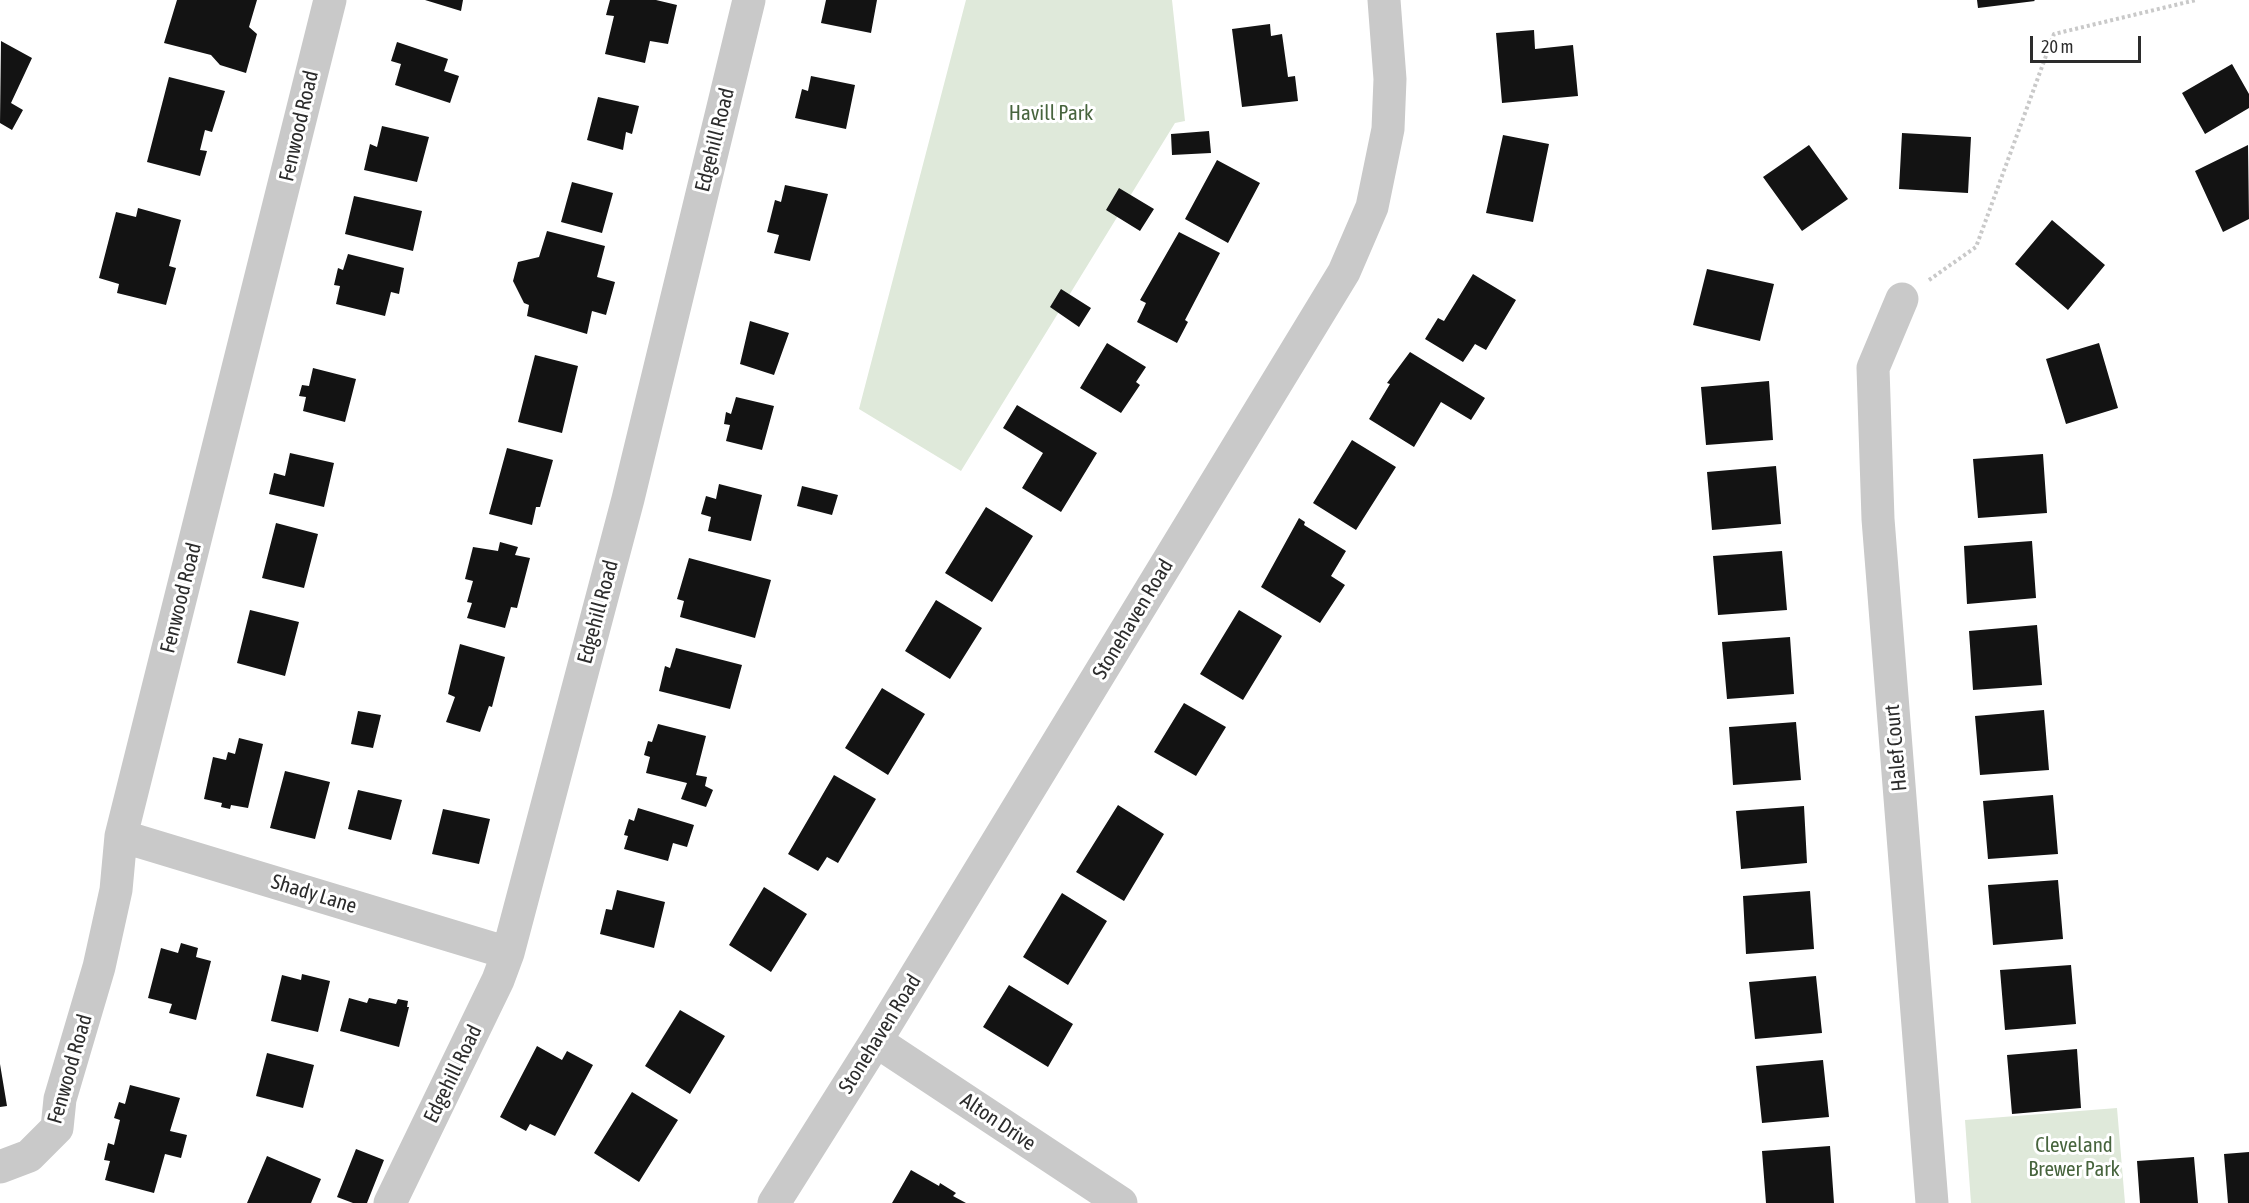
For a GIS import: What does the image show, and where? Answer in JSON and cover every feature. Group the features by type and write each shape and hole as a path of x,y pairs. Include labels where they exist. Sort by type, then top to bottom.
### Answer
{"street":[{"name":"Fenwood Road","path":"0,1167 28,1156 57,1128 60,1099 99,967 116,890 121,836 330,0"},
{"name":"Edgehill Road","path":"390,1203 498,980 508,953 628,499 748,0"},
{"name":"Stonehaven Road","path":"774,1203 876,1041 1344,272 1372,207 1388,129 1390,79 1384,0"},
{"name":"Halef Court","path":"1902,299 1873,368 1873,391 1878,519 1932,1203"},
{"name":"Shady Lane","path":"121,836 508,953"},
{"name":"Alton Drive","path":"876,1041 1116,1202"}],"path":[{"path":"1902,299 1976,247 2054,33 2196,0"}],"green space":[{"name":"Havill Park","path":"966,0 1172,0 1185,121 1175,123 961,471 859,409"},
{"name":"Cleveland Brewer Park","path":"2117,1108 2125,1203 1971,1203 1965,1120"}],"building":[{"path":"177,0 257,0 249,27 257,34 246,73 220,65 211,55 164,43"},
{"path":"425,0 463,0 461,11"},
{"path":"610,0 656,0 677,5 668,44 650,41 645,63 605,54 614,16 606,15"},
{"path":"826,0 877,0 871,33 821,23"},
{"path":"1977,0 2034,0 2035,1 1978,8"},
{"path":"1270,24 1271,36 1282,34 1288,77 1295,76 1298,101 1242,107 1232,29"},
{"path":"1534,30 1535,49 1573,45 1578,96 1502,103 1496,33"},
{"path":"1,41 32,58 11,103 23,110 12,130 0,123"},
{"path":"397,42 448,59 444,71 459,76 450,103 395,85 401,64 391,61"},
{"path":"2232,64 2249,94 2249,108 2205,134 2182,93"},
{"path":"811,76 855,85 846,129 795,118 802,89 808,91"},
{"path":"169,77 225,91 212,132 205,130 200,150 207,151 200,176 147,162"},
{"path":"598,97 639,106 632,134 626,132 623,150 587,140"},
{"path":"382,126 429,137 417,182 364,170 370,144 377,147"},
{"path":"1209,131 1211,153 1172,155 1171,134"},
{"path":"1902,133 1971,137 1968,193 1899,189"},
{"path":"1503,135 1549,144 1533,222 1486,213"},
{"path":"1809,145 1848,199 1802,231 1763,177"},
{"path":"2248,145 2249,219 2223,232 2195,171"},
{"path":"1217,160 1260,183 1228,243 1185,219"},
{"path":"572,182 613,193 602,233 561,222"},
{"path":"785,185 828,194 810,261 774,253 779,235 767,232 775,200 781,202"},
{"path":"1119,188 1154,209 1140,231 1106,210"},
{"path":"354,196 422,211 413,251 345,234"},
{"path":"138,208 181,220 169,266 176,268 166,305 117,293 119,284 99,278 116,212 136,217"},
{"path":"2052,220 2105,265 2068,310 2015,264"},
{"path":"547,231 605,246 597,277 615,282 606,315 592,311 587,334 527,316 529,305 524,303 513,281 518,262 539,257"},
{"path":"1179,232 1220,253 1185,320 1188,322 1177,343 1137,322 1146,303 1140,300"},
{"path":"348,254 404,268 399,294 391,292 385,316 336,304 340,286 334,285 338,268 343,270"},
{"path":"1707,269 1774,284 1760,341 1693,325"},
{"path":"1473,274 1516,300 1486,350 1475,344 1463,362 1425,339 1438,318 1444,321"},
{"path":"1061,289 1091,308 1079,327 1050,307"},
{"path":"750,321 789,333 774,375 740,364"},
{"path":"1107,343 1146,367 1136,382 1140,385 1121,413 1080,388"},
{"path":"2099,343 2118,408 2066,424 2046,359"},
{"path":"1410,352 1485,398 1471,420 1441,402 1414,447 1369,419 1390,384 1387,383"},
{"path":"535,355 578,366 562,433 518,422"},
{"path":"313,368 356,379 345,422 303,411 306,397 299,396 302,385 309,386"},
{"path":"1769,381 1773,440 1706,445 1701,387"},
{"path":"736,397 774,406 762,450 726,441 730,425 724,424 726,412 731,414"},
{"path":"1017,405 1097,453 1061,512 1022,488 1043,453 1003,428"},
{"path":"1352,440 1396,467 1356,530 1313,503"},
{"path":"507,448 553,460 540,507 536,507 532,525 489,514"},
{"path":"290,453 334,463 324,507 269,494 274,473 285,476"},
{"path":"2043,454 2047,513 1978,518 1973,459"},
{"path":"1776,466 1781,524 1712,530 1707,472"},
{"path":"719,484 762,495 751,541 708,531 711,517 701,514 706,496 716,499"},
{"path":"802,486 838,495 832,515 797,506"},
{"path":"986,507 1033,536 992,602 945,573"},
{"path":"1299,518 1305,522 1304,525 1346,551 1331,576 1345,585 1320,623 1261,587"},
{"path":"276,523 318,534 304,588 262,578"},
{"path":"2032,541 2036,598 1967,604 1964,546"},
{"path":"500,542 518,547 515,555 530,558 517,608 511,607 505,628 467,618 472,603 467,602 473,581 465,579 473,547 498,551"},
{"path":"1782,551 1787,610 1718,615 1713,556"},
{"path":"689,558 771,580 755,638 680,617 684,601 677,599"},
{"path":"936,600 982,628 950,679 905,651"},
{"path":"250,610 299,622 285,676 237,663"},
{"path":"1239,610 1282,636 1243,700 1200,674"},
{"path":"2037,625 2042,685 1973,690 1969,631"},
{"path":"1790,637 1794,694 1727,699 1722,642"},
{"path":"460,644 505,657 492,707 489,706 480,732 446,722 455,697 448,694"},
{"path":"676,648 742,665 730,709 659,691 665,666 670,668"},
{"path":"882,688 925,714 888,775 845,748"},
{"path":"1184,703 1226,727 1196,776 1154,752"},
{"path":"2044,710 2049,770 1980,775 1975,716"},
{"path":"358,711 381,715 373,748 351,744"},
{"path":"1796,722 1801,780 1733,785 1729,727"},
{"path":"658,724 706,736 696,775 707,777 705,786 713,790 706,807 681,799 687,783 646,773 650,757 644,755 648,741 652,742"},
{"path":"239,738 263,744 248,808 231,805 230,809 221,807 222,803 204,799 213,757 226,760 228,752 235,754"},
{"path":"285,771 330,782 315,839 270,828"},
{"path":"834,775 876,799 838,863 827,857 818,871 788,854"},
{"path":"358,790 402,800 391,840 348,829"},
{"path":"2053,795 2058,854 1988,859 1983,801"},
{"path":"1118,805 1164,834 1124,901 1076,872"},
{"path":"1804,806 1807,863 1741,869 1736,811"},
{"path":"638,808 694,825 687,847 673,843 668,861 624,849 628,836 624,835 629,819 634,821"},
{"path":"443,809 490,819 479,864 432,854"},
{"path":"2058,880 2063,939 1993,945 1988,885"},
{"path":"764,887 807,914 771,972 729,945"},
{"path":"617,890 665,902 654,948 600,934 606,909 612,910"},
{"path":"1810,891 1814,949 1746,954 1743,896"},
{"path":"1062,893 1107,921 1068,985 1023,957"},
{"path":"181,943 198,948 196,957 211,961 196,1020 169,1013 172,1004 148,998 161,948 178,953"},
{"path":"2071,965 2076,1024 2005,1030 2000,970"},
{"path":"302,974 330,981 318,1032 271,1021 282,975 301,980"},
{"path":"1816,976 1822,1033 1755,1039 1749,982"},
{"path":"1009,985 1073,1024 1048,1067 983,1027"},
{"path":"349,998 367,1003 369,998 396,1004 398,999 408,1001 407,1007 409,1007 399,1047 340,1031"},
{"path":"680,1010 725,1036 690,1094 645,1066"},
{"path":"537,1046 562,1060 567,1051 593,1065 555,1136 530,1124 526,1131 500,1117"},
{"path":"2077,1049 2081,1108 2012,1114 2007,1055"},
{"path":"267,1053 314,1065 303,1108 256,1096"},
{"path":"1823,1060 1829,1117 1762,1123 1756,1066"},
{"path":"0,1064 7,1106 0,1107"},
{"path":"130,1085 180,1098 170,1131 187,1135 181,1158 165,1154 154,1193 105,1180 110,1161 104,1160 108,1143 114,1145 120,1120 114,1118 119,1102 125,1104"},
{"path":"632,1092 678,1120 639,1182 594,1153"},
{"path":"1830,1146 1834,1203 1766,1203 1762,1151"},
{"path":"356,1149 384,1160 367,1203 353,1203 337,1197"},
{"path":"2249,1152 2249,1203 2228,1203 2224,1154"},
{"path":"267,1156 321,1179 311,1203 247,1203"},
{"path":"2194,1157 2198,1203 2140,1203 2137,1161"},
{"path":"911,1170 939,1186 940,1183 956,1193 953,1196 966,1203 892,1203"}]}
